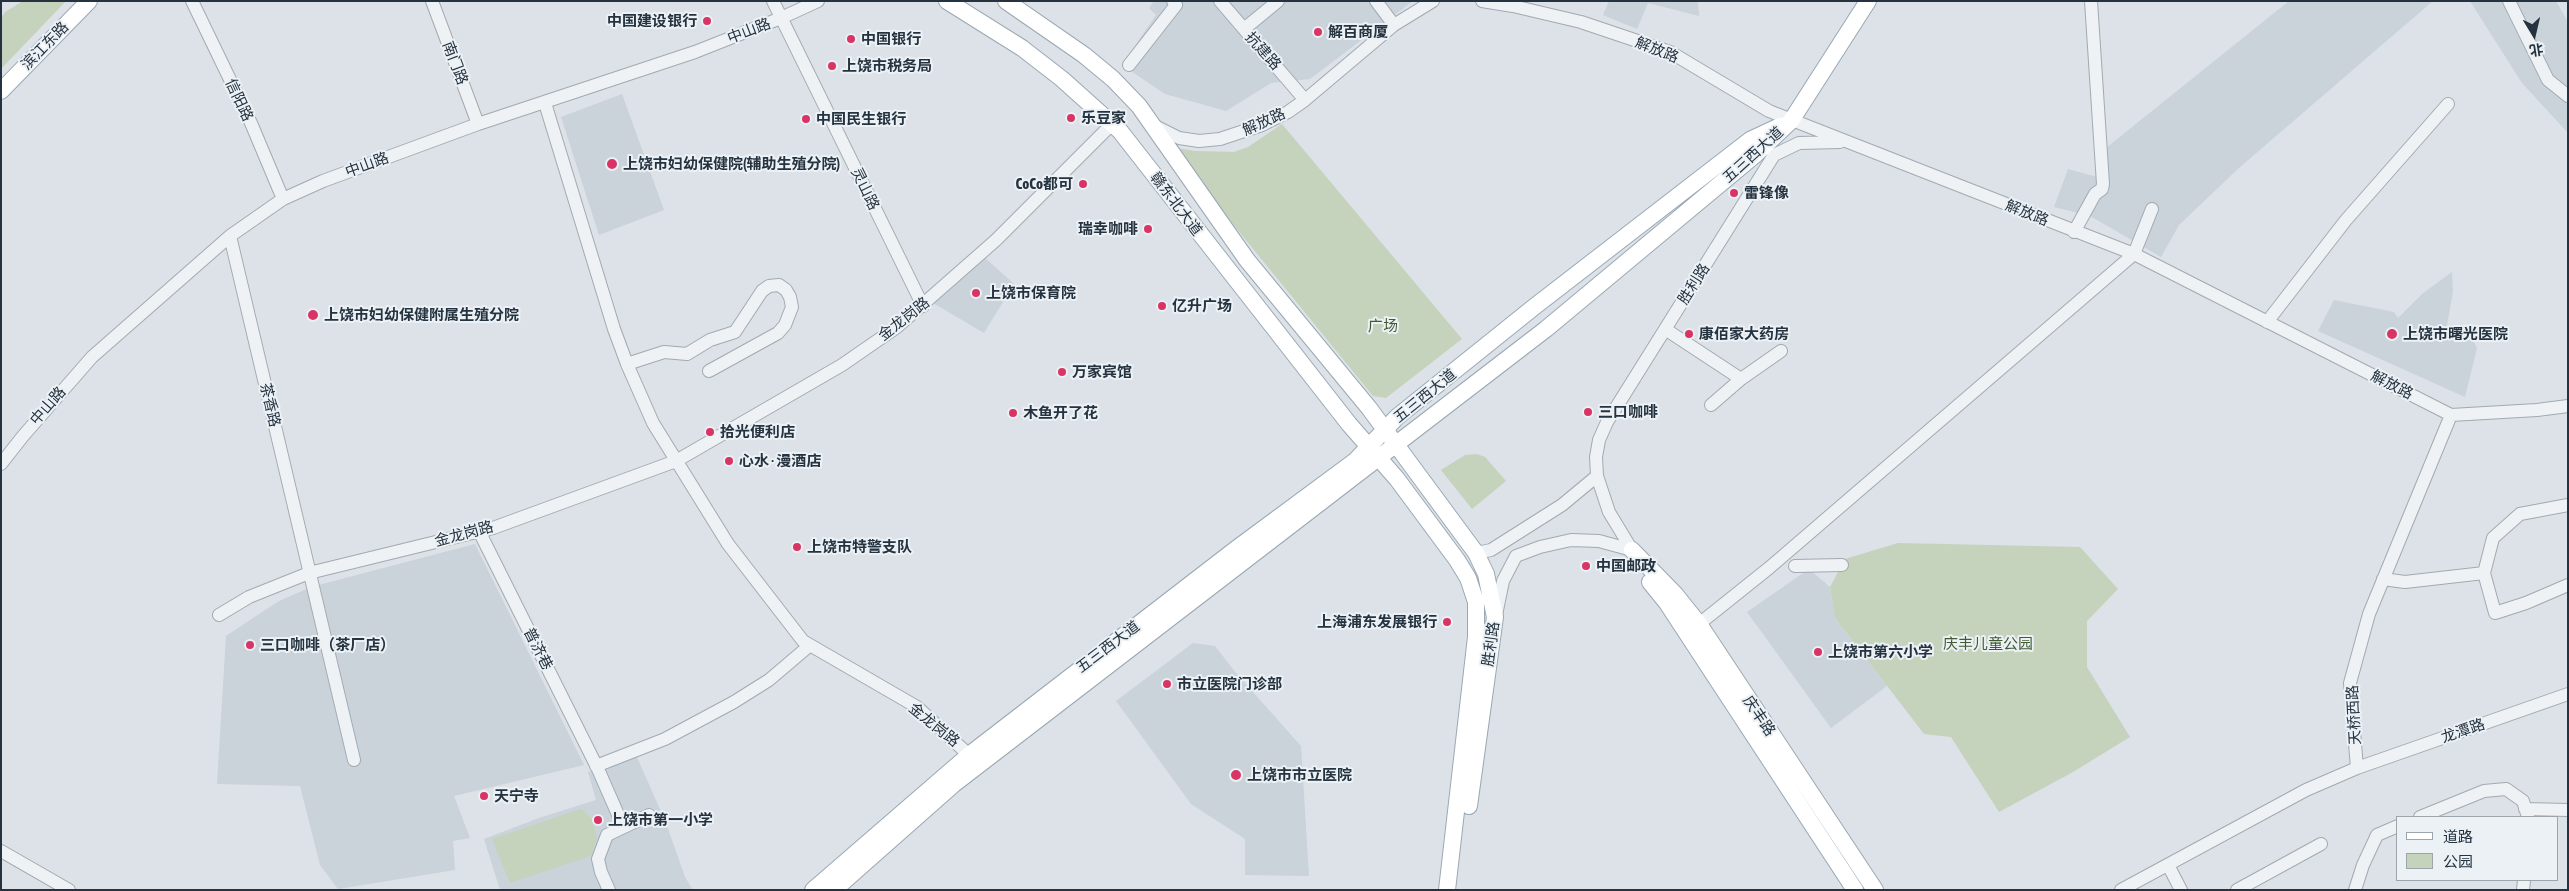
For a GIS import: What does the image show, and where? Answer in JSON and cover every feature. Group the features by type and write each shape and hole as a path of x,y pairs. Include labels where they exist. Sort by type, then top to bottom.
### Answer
{"main road":[{"name":"滨江东路","path":"1,79 77,1"},
{"name":"滨江东路","path":"1,91 89,1"},
{"name":"赣东北大道","path":"947,1 1022,48 1113,123 1240,288 1349,424 1374,452"},
{"name":"胜利路","path":"1006,1 1084,55 1113,79 1139,106 1247,260 1318,343 1476,553 1486,574 1495,617 1458,890"},
{"path":"1791,121 1868,1"},
{"name":"五三西大道","path":"834,890 984,761 1374,452 1385,430 1397,417 1534,307 1750,140 1791,121"},
{"name":"五三西大道","path":"812,890 969,755 1236,548 1355,461 1396,445 1546,329 1756,154 1791,121"},
{"name":"胜利路","path":"1374,452 1457,560 1468,578 1476,602 1476,637 1447,890"},
{"path":"1629,549 1667,603 1855,890"},
{"name":"庆丰路","path":"1629,549 1675,594 1699,624 1875,890"}],"street":[{"name":"信阳路","path":"192,1 251,124 283,199"},
{"name":"南门路","path":"432,1 478,124"},
{"name":"灵山路","path":"773,1 923,306"},
{"name":"中山路","path":"1,464 92,357 230,236 283,199 323,181 478,124 695,52 781,18 818,1"},
{"path":"1129,65 1176,5 1173,1"},
{"name":"抗建路","path":"1220,1 1305,100"},
{"path":"1244,29 1278,1"},
{"path":"1376,1 1394,25"},
{"name":"解放路","path":"1152,125 1179,138 1199,141 1220,139 1262,125 1288,112 1305,100 1394,25 1433,1"},
{"name":"解放路","path":"1482,1 1513,6 1581,22 1670,52 1769,111 1791,121 2134,254 2451,415"},
{"path":"2074,232 2095,194 2102,189 2103,184 2091,1"},
{"path":"2508,1 2548,80 2568,96"},
{"name":"金龙岗路","path":"545,102 614,329 627,364 653,423 728,544 809,646 830,655 876,686 917,708 969,755"},
{"path":"2266,322 2346,220 2448,104"},
{"name":"金龙岗路","path":"219,615 249,597 309,573 479,531 676,461 842,365 923,306 996,240 1113,123"},
{"name":"胜利路","path":"1629,549 1609,512 1597,476 1596,457 1598,440 1774,155 1799,143 1847,142"},
{"path":"1699,624 1769,568 2134,254 2152,209"},
{"name":"茶香路","path":"230,236 354,760"},
{"path":"627,364 664,352 687,354 710,340 735,332 762,291 770,286 779,285 786,290 792,307 785,325 778,333 709,371"},
{"path":"1665,329 1741,379"},
{"path":"1711,405 1741,379 1781,351"},
{"path":"2451,415 2537,410 2568,406"},
{"name":"天桥西路","path":"2358,768 2350,683 2369,614 2451,415"},
{"path":"1476,553 1491,550 1562,505 1597,476"},
{"path":"2568,505 2520,514 2493,538 2484,573 2495,612 2526,603 2568,585"},
{"name":"普济巷","path":"479,531 596,766 623,826"},
{"path":"1495,617 1503,581 1516,556 1540,547 1571,540 1599,541 1629,549"},
{"path":"1795,566 1842,565"},
{"path":"2383,579 2405,582 2484,573"},
{"path":"596,766 665,739 734,702 770,680 809,646"},
{"name":"龙潭路","path":"2358,768 2568,694"},
{"path":"2121,890 2306,790 2358,768"},
{"path":"2422,816 2484,791 2506,789 2523,801 2526,813 2568,810"},
{"path":"609,890 600,872 598,859 606,835 648,815"},
{"path":"2355,890 2377,835 2396,827"},
{"path":"2237,890 2321,844"},
{"path":"1,851 70,890"},
{"path":"2168,865 2181,890"}],"shaded area":[{"path":"1154,1 1413,1 1310,79 1271,83 1226,111 1165,94 1122,65 1156,15 1149,8"},
{"path":"1609,1 1698,1 1699,16 1648,3 1637,29 1603,15"},
{"path":"2289,1 2433,1 2240,167 2179,225 2161,257 2090,216 2054,207 2068,169 2097,177 2096,156"},
{"path":"2470,1 2556,1 2568,22 2568,133 2522,83"},
{"name":"上饶市妇幼保健院(辅助生殖分院)","path":"622,94 664,210 599,235 561,117"},
{"name":"上饶市保育院","path":"983,256 1014,284 984,333 933,303"},
{"name":"上饶市曙光医院","path":"2452,272 2453,292 2446,331 2471,337 2477,348 2465,397 2318,331 2334,300 2394,312 2398,318 2422,294"},
{"path":"475,544 584,765 454,796 470,838 453,841 455,870 338,889 320,865 300,786 217,784 226,636 279,601 311,587"},
{"name":"上饶市第六小学","path":"1809,569 1830,587 1835,618 1887,686 1831,728 1747,612"},
{"name":"上饶市市立医院","path":"1193,643 1215,646 1236,673 1301,746 1309,876 1245,875 1245,839 1191,804 1116,701"},
{"name":"上饶市第一小学","path":"636,755 666,823 685,877 693,890 500,890 484,839 539,818 596,800 588,772"}],"green space":[{"path":"23,1 66,1 1,69 1,18 5,12"},
{"name":"广场","path":"1282,124 1462,339 1386,398 1373,396 1170,147 1196,151 1234,152 1248,147"},
{"path":"1477,454 1485,457 1506,481 1472,509 1441,470 1465,455"},
{"name":"庆丰儿童公园","path":"1898,543 2080,547 2118,589 2087,621 2087,667 2130,737 2073,772 1999,812 1951,737 1924,734 1835,618 1830,587 1845,559"},
{"path":"581,809 592,819 597,838 591,856 510,883 492,839"}],"place":[{"name":"中国建设银行","path":"707,21"},
{"name":"解百商厦","path":"1318,32"},
{"name":"中国银行","path":"851,39"},
{"name":"上饶市税务局","path":"832,66"},
{"name":"乐豆家","path":"1071,118"},
{"name":"中国民生银行","path":"806,119"},
{"name":"上饶市妇幼保健院(辅助生殖分院)","path":"612,164"},
{"name":"CoCo都可","path":"1083,184"},
{"name":"雷锋像","path":"1734,193"},
{"name":"瑞幸咖啡","path":"1148,229"},
{"name":"上饶市保育院","path":"976,293"},
{"name":"亿升广场","path":"1162,306"},
{"name":"上饶市妇幼保健附属生殖分院","path":"313,315"},
{"name":"康佰家大药房","path":"1689,334"},
{"name":"上饶市曙光医院","path":"2392,334"},
{"name":"万家宾馆","path":"1062,372"},
{"name":"三口咖啡","path":"1588,412"},
{"name":"木鱼开了花","path":"1013,413"},
{"name":"拾光便利店","path":"710,432"},
{"name":"心水 · 漫酒店","path":"729,461"},
{"name":"上饶市特警支队","path":"797,547"},
{"name":"中国邮政","path":"1586,566"},
{"name":"上海浦东发展银行","path":"1447,622"},
{"name":"三口咖啡（茶厂店）","path":"250,645"},
{"name":"上饶市第六小学","path":"1818,652"},
{"name":"市立医院门诊部","path":"1167,684"},
{"name":"上饶市市立医院","path":"1236,775"},
{"name":"天宁寺","path":"484,796"},
{"name":"上饶市第一小学","path":"598,820"}]}
